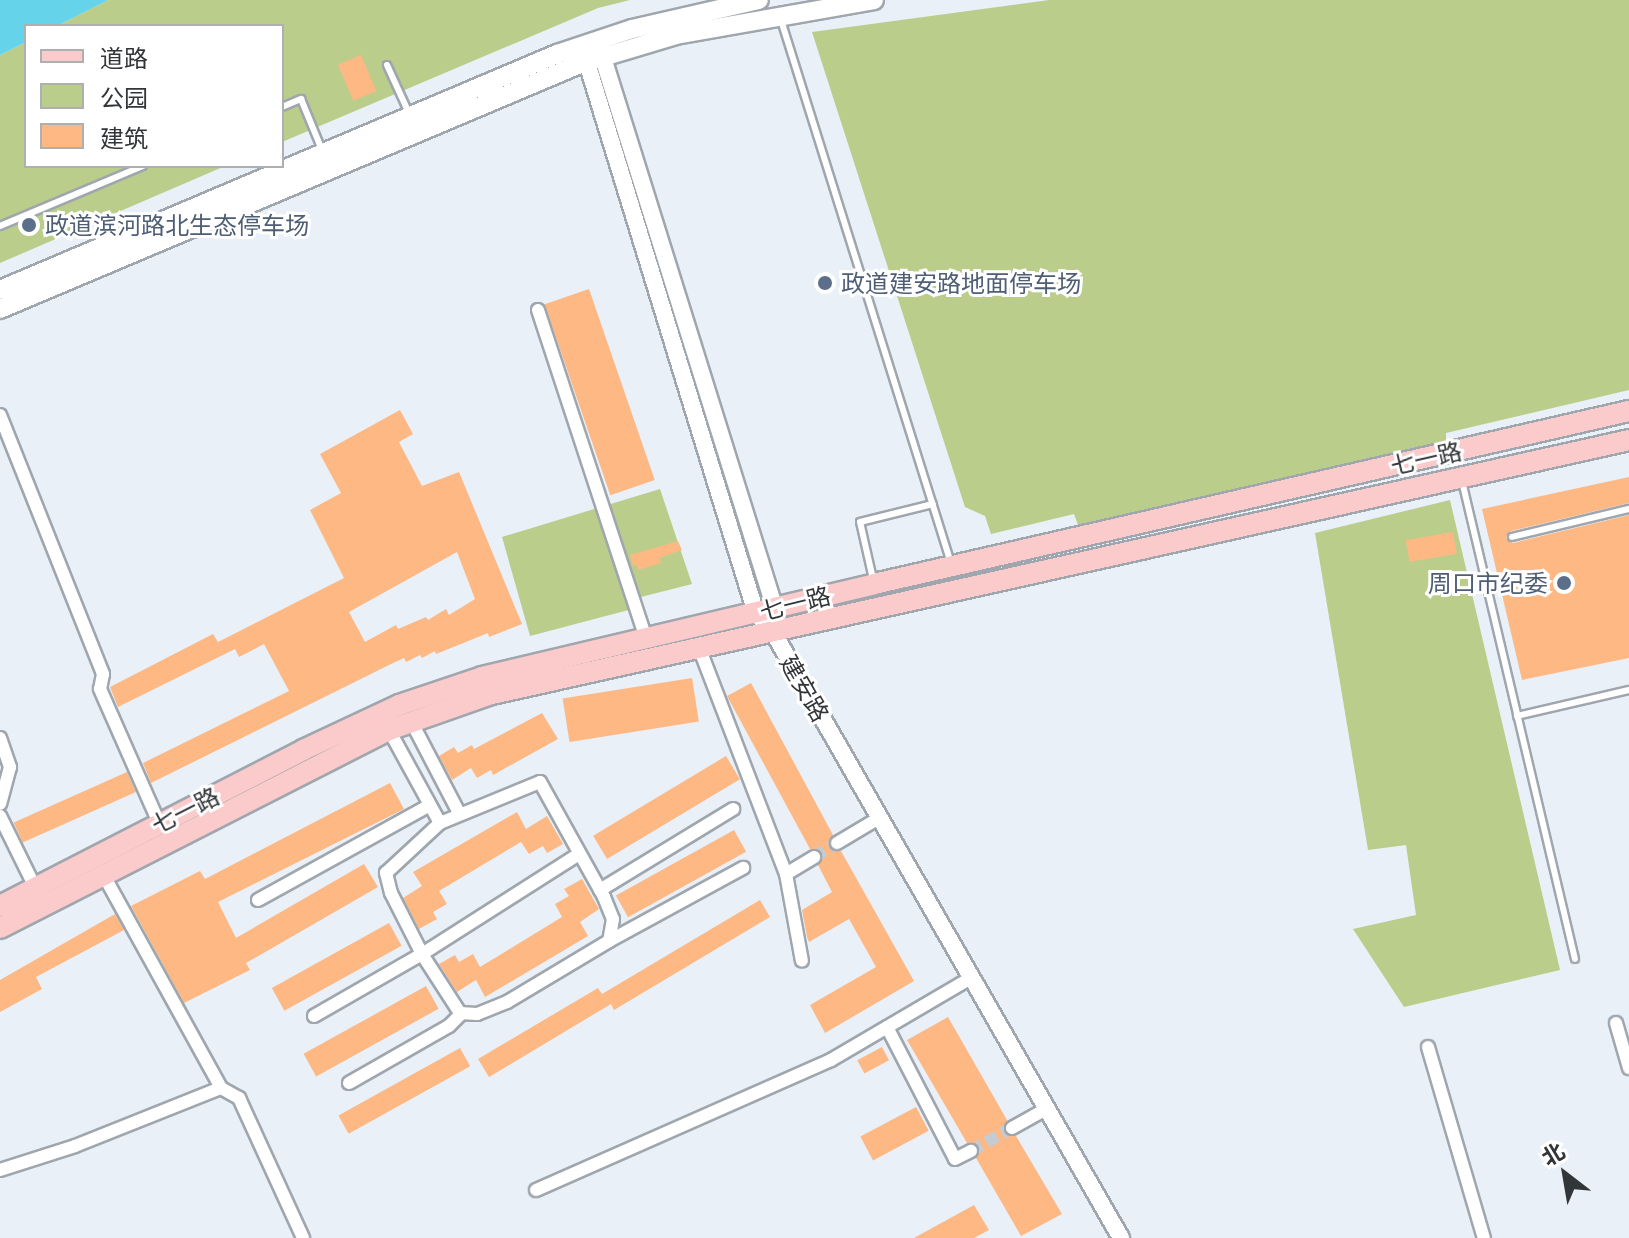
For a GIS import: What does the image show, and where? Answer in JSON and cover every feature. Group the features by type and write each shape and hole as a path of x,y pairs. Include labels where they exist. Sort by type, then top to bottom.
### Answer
{"main road":[{"path":"0,290 410,117 592,51 759,0"},
{"path":"0,309 592,51 874,0"},
{"name":"七一路","path":"0,906 159,823 399,705 482,677 1629,411"},
{"name":"七一路","path":"0,928 389,730 492,694 1629,440"}],"street":[{"name":"建安路","path":"592,51 773,632 1121,1238"},
{"path":"538,310 646,638"},
{"path":"0,415 103,674 100,689 159,823"},
{"path":"700,650 786,874 802,961"},
{"path":"411,721 459,813"},
{"path":"389,730 440,823"},
{"path":"0,738 10,767 0,804"},
{"path":"462,1013 422,954 391,893 386,873 440,823 459,813 540,782 613,919 609,941"},
{"path":"258,900 430,805"},
{"path":"600,890 733,809"},
{"path":"0,816 35,887"},
{"path":"837,843 879,818"},
{"path":"314,1016 422,954 579,854"},
{"path":"786,874 814,857"},
{"path":"349,1083 449,1026 462,1013 477,1014 507,1002 609,941 743,868"},
{"path":"103,874 221,1088 239,1098 303,1238"},
{"path":"536,1190 831,1060 971,978"},
{"path":"1616,1023 1629,1068"},
{"path":"887,1027 955,1159 971,1151"},
{"path":"1428,1047 1484,1238"},
{"path":"0,1170 75,1146 221,1088"},
{"path":"1012,1128 1046,1109"}],"lane":[{"path":"780,15 952,567"},
{"path":"387,65 410,117"},
{"path":"284,106 301,99 324,153"},
{"path":"0,226 138,168"},
{"path":"1461,478 1575,959"},
{"path":"874,584 860,522 933,504"},
{"path":"1512,537 1629,509"},
{"path":"1517,716 1629,690"}],"green space":[{"path":"108,0 630,0 598,8 284,141 284,24 61,24"},
{"path":"1049,0 1629,0 1629,390 1446,433 1446,444 1078,525 1074,514 991,534 985,516 965,507 812,32"},
{"path":"24,43 24,168 220,168 0,263 0,55"},
{"path":"660,489 692,584 637,598 640,607 530,636 502,537"},
{"path":"1450,500 1560,970 1404,1007 1353,929 1416,915 1406,845 1368,850 1315,533"}],"water":[{"path":"0,0 108,0 61,24 24,24 24,43 0,55"}],"building":[{"path":"361,55 376,91 353,101 338,65"},
{"path":"589,289 655,480 610,495 545,304"},
{"path":"400,410 413,434 399,442 422,486 459,472 522,624 489,637 488,633 436,654 435,651 422,658 420,655 406,662 404,658 151,783 143,763 289,691 264,644 239,657 235,649 118,707 110,687 213,634 218,642 344,578 310,510 341,493 320,454","holes":["457,552 475,599 449,615 446,609 428,620 426,617 398,629 396,625 365,642 349,612"]},
{"name":"周口市纪委","path":"1629,477 1629,503 1511,531 1506,538 1513,543 1629,515 1629,658 1522,680 1482,509"},
{"path":"1453,532 1457,554 1410,562 1406,540"},
{"path":"678,541 682,550 659,558 661,563 638,570 637,565 633,566 630,555"},
{"path":"692,678 699,721 569,742 563,698"},
{"path":"751,683 833,835 829,847 841,851 914,981 825,1033 810,1005 876,967 849,919 809,942 802,910 832,892 818,865 822,853 810,849 727,696"},
{"path":"542,713 558,739 493,775 491,770 477,778 471,768 452,780 439,756 454,747 458,753 472,745 474,749"},
{"path":"726,756 740,779 607,859 593,836"},
{"path":"127,772 136,792 23,843 14,822"},
{"path":"390,783 404,809 218,902 236,938 364,864 378,887 246,963 250,970 184,1003 131,906 200,871 205,879"},
{"path":"517,812 526,829 547,816 563,844 547,853 543,846 529,854 521,842 439,891 447,904 433,912 437,919 419,929 403,898 422,886 413,872"},
{"path":"734,830 746,852 628,917 616,895"},
{"path":"582,879 599,909 580,922 588,936 485,997 476,980 457,992 439,964 455,955 459,962 473,954 480,967 562,917 555,904 569,896 564,889"},
{"path":"760,900 770,917 614,1010 611,1004 489,1077 478,1059 598,988 602,994"},
{"path":"115,914 124,930 36,977 42,989 0,1012 0,980"},
{"path":"389,923 402,946 284,1011 272,988"},
{"path":"426,986 439,1009 316,1077 304,1054"},
{"path":"948,1017 1007,1120 1005,1133 1016,1136 1062,1214 1021,1236 976,1158 979,1146 967,1143 907,1040"},
{"path":"882,1047 889,1060 864,1073 857,1060"},
{"path":"460,1048 470,1066 349,1134 338,1115"},
{"path":"916,1107 929,1131 873,1160 860,1137"},
{"path":"974,1205 989,1230 974,1238 914,1238"}],"tunnel":[{"path":"814,857 837,843"},
{"path":"971,1151 1012,1128"}],"place":[{"name":"政道滨河路北生态停车场","path":"29,225"},
{"name":"政道建安路地面停车场","path":"825,283"},
{"name":"周口市纪委","path":"1564,583"}]}
